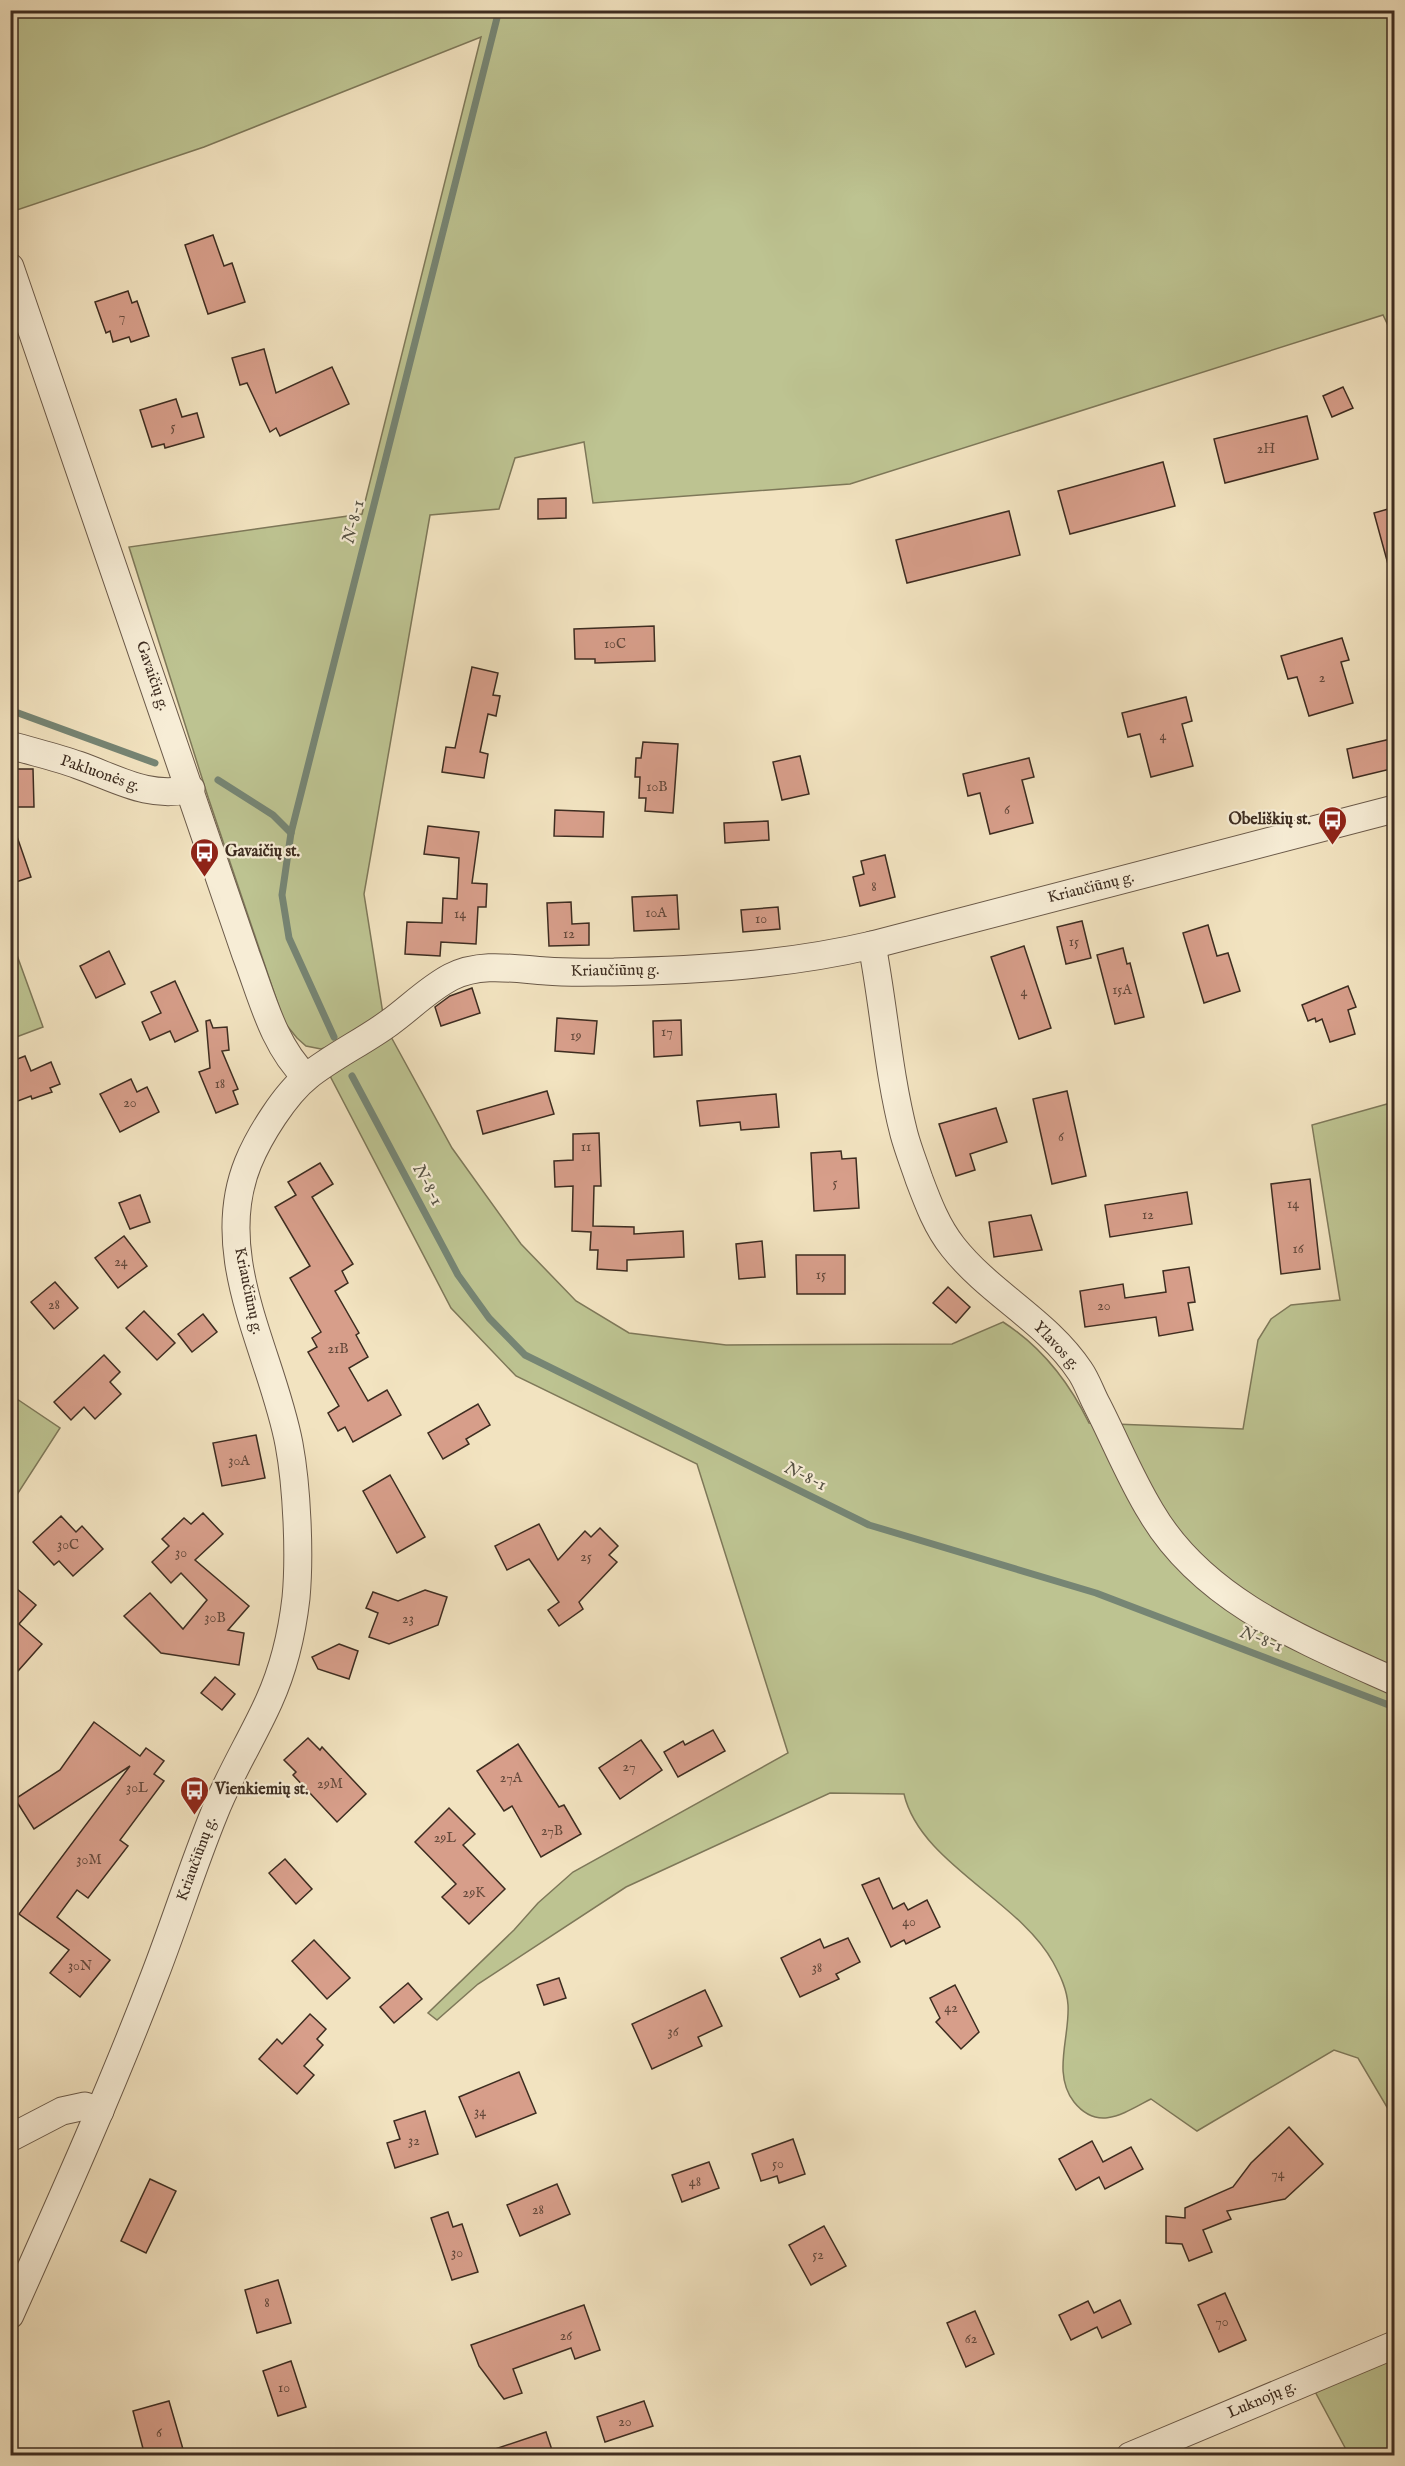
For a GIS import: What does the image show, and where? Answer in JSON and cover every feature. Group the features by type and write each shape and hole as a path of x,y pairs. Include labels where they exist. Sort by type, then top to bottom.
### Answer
{"street":[{"name":"Gavaičių g.","path":"10,267 246,955 282,1048 292,1063 306,1077"},
{"name":"Pakluonės g.","path":"10,745 76,764 153,792 172,793 190,789"},
{"name":"Kriaučiūnų g.","path":"10,2315 100,2111 154,1976 216,1809 271,1697 284,1655 296,1599 294,1490 290,1455 279,1404 255,1330 237,1253 236,1223 240,1191 248,1162 284,1103 306,1077 392,1021 429,990 453,976 471,970 493,967 579,972 699,969 803,960 872,945 1395,809"},
{"name":"Ylavos g.","path":"872,945 883,999 893,1083 904,1135 926,1197 954,1249 984,1279 1054,1340 1080,1371 1151,1513 1186,1559 1222,1589 1288,1633 1395,1681"},
{"path":"10,2138 62,2111 85,2106 100,2111"},
{"name":"Luknojų g.","path":"1130,2456 1395,2345"}],"green space":[{"path":"10,11 1394,11 1394,338 1383,315 850,484 593,503 584,442 515,458 499,509 430,515 364,894 383,1014 333,1045 321,1049 306,1046 284,1022 208,797 129,547 362,514 481,37 204,147 11,212"},
{"path":"10,936 43,1027 11,1039 10,1039"},
{"path":"390,1035 452,1148 521,1244 576,1301 629,1333 726,1345 952,1344 1003,1322 1042,1354 1073,1393 1089,1423 1243,1429 1258,1340 1271,1319 1291,1305 1340,1300 1312,1125 1394,1102 1394,2119 1358,2058 1334,2050 1197,2131 1151,2099 1131,2110 1111,2117 1092,2116 1083,2111 1074,2102 1064,2080 1068,2005 1065,1988 1053,1962 1018,1919 949,1861 929,1841 914,1818 904,1794 830,1793 626,1887 478,1984 437,2020 428,2013 514,1930 538,1903 573,1872 788,1753 697,1464 516,1376 451,1308 329,1074"},
{"path":"11,1395 60,1428 11,1504"},
{"path":"1394,2360 1394,2455 1349,2455 1312,2386 1369,2366"}],"building":[{"path":"213,235 224,266 232,263 245,302 208,314 185,245"},
{"path":"128,291 132,303 137,301 149,336 131,342 129,337 113,342 110,331 106,333 95,302"},
{"path":"264,349 276,393 332,367 349,404 280,436 276,428 270,432 247,383 240,385 232,358"},
{"path":"1343,387 1353,408 1332,417 1323,396"},
{"path":"176,399 182,417 197,413 204,437 165,448 164,444 152,447 140,410"},
{"path":"1307,416 1318,459 1225,483 1214,439"},
{"path":"1163,462 1175,506 1070,534 1058,491"},
{"path":"566,498 566,518 538,519 538,499"},
{"path":"1395,507 1395,567 1389,568 1374,513"},
{"path":"1009,511 1020,555 907,583 896,540"},
{"path":"654,626 655,661 595,663 595,659 575,659 574,629"},
{"path":"1342,638 1349,660 1341,662 1353,703 1309,716 1297,677 1288,679 1281,656"},
{"path":"472,667 498,673 493,695 500,696 496,716 488,714 480,752 488,754 484,778 442,772 446,747 455,748"},
{"path":"1186,697 1192,721 1182,724 1193,766 1151,777 1140,734 1128,737 1122,713"},
{"path":"1395,738 1395,768 1353,778 1347,749"},
{"path":"643,742 678,744 673,813 645,811 646,798 639,798 640,777 635,777 636,758 641,758"},
{"path":"800,756 809,794 782,800 773,762"},
{"path":"1029,758 1034,777 1022,780 1033,823 990,834 980,793 968,796 963,774"},
{"path":"10,769 33,769 34,807 10,807"},
{"path":"555,810 604,812 603,837 554,836"},
{"path":"768,821 769,840 725,843 724,823"},
{"path":"13,825 31,877 10,884 10,826"},
{"path":"428,826 479,832 472,883 487,884 486,907 478,907 476,944 441,942 440,956 405,954 407,922 442,923 443,898 457,899 459,858 424,854"},
{"path":"885,855 895,897 860,906 853,877 864,874 861,861"},
{"path":"677,895 679,929 634,931 632,897"},
{"path":"571,902 572,924 589,923 589,945 549,946 547,903"},
{"path":"778,907 780,929 743,932 741,910"},
{"path":"1082,921 1091,958 1066,964 1057,927"},
{"path":"1208,925 1217,956 1228,953 1240,991 1204,1003 1183,933"},
{"path":"1024,946 1051,1028 1019,1039 991,957"},
{"path":"1123,948 1127,964 1130,963 1144,1017 1115,1024 1097,955"},
{"path":"109,951 125,984 96,998 80,966"},
{"path":"175,981 198,1031 175,1042 170,1031 150,1040 142,1022 161,1013 151,992"},
{"path":"1348,986 1356,1007 1348,1010 1355,1034 1330,1042 1322,1019 1316,1022 1315,1018 1308,1021 1302,1005"},
{"path":"472,988 480,1013 441,1026 435,1007 450,996"},
{"path":"557,1018 597,1021 594,1054 555,1051"},
{"path":"210,1020 213,1028 227,1027 229,1050 222,1051 238,1089 233,1091 238,1104 216,1113 199,1072 210,1068 206,1021"},
{"path":"681,1020 682,1055 654,1057 653,1021"},
{"path":"25,1056 31,1071 51,1062 60,1084 50,1088 52,1092 32,1099 31,1096 10,1104 10,1062"},
{"path":"131,1079 137,1092 147,1087 159,1112 120,1132 100,1094"},
{"path":"547,1091 554,1114 483,1134 477,1111"},
{"path":"1067,1091 1086,1176 1052,1184 1033,1099"},
{"path":"776,1094 779,1127 741,1130 740,1122 700,1126 697,1101"},
{"path":"996,1108 1007,1142 970,1154 975,1170 956,1176 939,1124"},
{"path":"599,1133 601,1186 594,1186 593,1226 634,1227 634,1234 683,1231 684,1257 627,1260 627,1271 597,1269 598,1250 590,1250 591,1232 572,1231 573,1186 555,1187 554,1161 573,1160 573,1134"},
{"path":"841,1151 842,1159 856,1158 859,1208 814,1211 811,1153"},
{"path":"320,1163 333,1184 312,1197 353,1264 342,1271 348,1283 335,1291 359,1333 356,1335 368,1357 349,1368 368,1401 387,1390 401,1415 353,1442 345,1427 338,1431 328,1413 339,1406 308,1352 317,1347 312,1338 321,1332 290,1278 310,1266 275,1207 296,1195 288,1182"},
{"path":"1310,1179 1320,1269 1281,1274 1271,1184"},
{"path":"1187,1192 1192,1224 1110,1237 1105,1205"},
{"path":"140,1195 150,1222 130,1229 119,1203"},
{"path":"1031,1215 1042,1250 994,1257 989,1222"},
{"path":"124,1236 147,1266 118,1288 95,1258"},
{"path":"762,1241 765,1277 739,1279 736,1244"},
{"path":"796,1255 845,1255 845,1294 797,1294"},
{"path":"1189,1267 1195,1302 1188,1303 1193,1330 1159,1336 1156,1317 1085,1327 1080,1291 1123,1284 1125,1298 1166,1292 1163,1271"},
{"path":"55,1282 78,1308 54,1329 31,1302"},
{"path":"948,1287 970,1307 956,1323 933,1303"},
{"path":"144,1311 175,1343 157,1360 126,1328"},
{"path":"203,1314 217,1332 192,1352 178,1334"},
{"path":"104,1355 120,1372 110,1382 121,1394 95,1419 84,1407 71,1420 54,1402"},
{"path":"478,1404 490,1425 466,1439 469,1444 443,1459 428,1433"},
{"path":"256,1435 265,1478 222,1486 213,1443"},
{"path":"390,1475 425,1537 397,1553 363,1491"},
{"path":"203,1513 223,1534 195,1560 249,1606 228,1630 244,1633 239,1665 161,1653 124,1616 150,1593 183,1629 207,1600 181,1573 171,1583 152,1562 169,1546 162,1539 184,1518 191,1524"},
{"path":"61,1516 76,1532 82,1526 103,1549 73,1576 59,1561 54,1565 33,1542"},
{"path":"539,1524 558,1560 585,1531 591,1537 600,1528 618,1546 609,1555 617,1562 579,1602 583,1609 559,1626 548,1610 559,1602 529,1559 507,1570 495,1546"},
{"path":"10,1583 36,1605 19,1624 42,1644 10,1680"},
{"path":"425,1590 447,1597 438,1625 389,1644 369,1637 378,1613 366,1608 373,1592 398,1601"},
{"path":"339,1644 358,1651 349,1679 318,1669 312,1657"},
{"path":"215,1677 235,1694 222,1710 201,1693"},
{"path":"94,1722 140,1756 146,1748 164,1761 154,1774 164,1781 120,1840 128,1846 88,1898 77,1890 57,1917 110,1960 80,1997 50,1973 69,1950 19,1914 130,1766 34,1829 15,1799 60,1770"},
{"path":"713,1730 725,1751 678,1777 664,1752 683,1741 685,1745"},
{"path":"308,1738 320,1750 322,1747 366,1794 337,1822 293,1775 296,1772 284,1760"},
{"path":"641,1740 662,1770 620,1799 599,1768"},
{"path":"518,1744 559,1807 564,1805 581,1834 541,1857 512,1806 504,1811 477,1771"},
{"path":"449,1808 475,1834 463,1845 505,1889 469,1924 442,1897 456,1884 415,1842"},
{"path":"285,1859 312,1889 296,1904 269,1873"},
{"path":"879,1878 893,1909 904,1903 908,1910 927,1900 940,1927 906,1944 904,1940 891,1947 862,1885"},
{"path":"848,1938 860,1962 836,1974 839,1979 800,1997 781,1958 820,1939 824,1948"},
{"path":"314,1940 350,1978 327,1999 292,1961"},
{"path":"559,1978 566,1998 544,2005 537,1985"},
{"path":"408,1983 422,1999 394,2023 380,2007"},
{"path":"955,1985 979,2032 961,2049 936,2022 940,2018 930,1998"},
{"path":"705,1990 722,2026 698,2037 702,2046 652,2069 632,2024"},
{"path":"310,2014 326,2029 317,2039 323,2045 304,2066 314,2075 297,2094 259,2059 277,2039 282,2044"},
{"path":"519,2072 536,2113 476,2137 459,2097"},
{"path":"425,2111 438,2154 395,2168 387,2143 400,2139 394,2121"},
{"path":"1289,2127 1323,2164 1285,2199 1227,2211 1231,2219 1203,2230 1212,2252 1189,2261 1182,2244 1166,2243 1166,2216 1185,2218 1185,2208 1233,2187 1251,2163"},
{"path":"793,2139 805,2174 779,2183 777,2176 761,2181 752,2154"},
{"path":"1092,2141 1103,2162 1131,2147 1143,2169 1105,2189 1099,2177 1076,2190 1059,2159"},
{"path":"709,2162 719,2188 682,2202 672,2175"},
{"path":"150,2179 176,2191 146,2253 121,2241"},
{"path":"557,2184 570,2214 520,2236 507,2205"},
{"path":"448,2212 453,2227 462,2224 478,2272 452,2280 431,2218"},
{"path":"824,2226 846,2266 811,2285 789,2245"},
{"path":"278,2280 291,2323 257,2333 245,2290"},
{"path":"1225,2293 1246,2340 1219,2352 1198,2305"},
{"path":"1120,2300 1131,2324 1102,2338 1097,2327 1071,2340 1059,2315 1088,2301 1094,2313"},
{"path":"584,2305 600,2350 575,2359 571,2348 513,2369 522,2393 504,2399 479,2366 471,2345"},
{"path":"975,2311 994,2354 966,2367 947,2323"},
{"path":"291,2361 306,2407 278,2416 263,2371"},
{"path":"169,2401 185,2456 145,2456 133,2411"},
{"path":"644,2401 653,2426 605,2442 597,2417"},
{"path":"546,2432 554,2456 486,2456 486,2452"}],"waterway":[{"name":"N-8-1","path":"334,1037 289,938 282,895 291,833 499,10"},
{"path":"10,710 155,763"},
{"path":"218,780 273,815 291,833"},
{"name":"N-8-1","path":"352,1076 458,1275 489,1318 525,1355 869,1525 1096,1593 1394,1707"}],"place":[{"name":"Obeliškių st.","path":"1332,846"},
{"name":"Gavaičių st.","path":"204,878"},
{"name":"Vienkiemių st.","path":"194,1816"}]}
